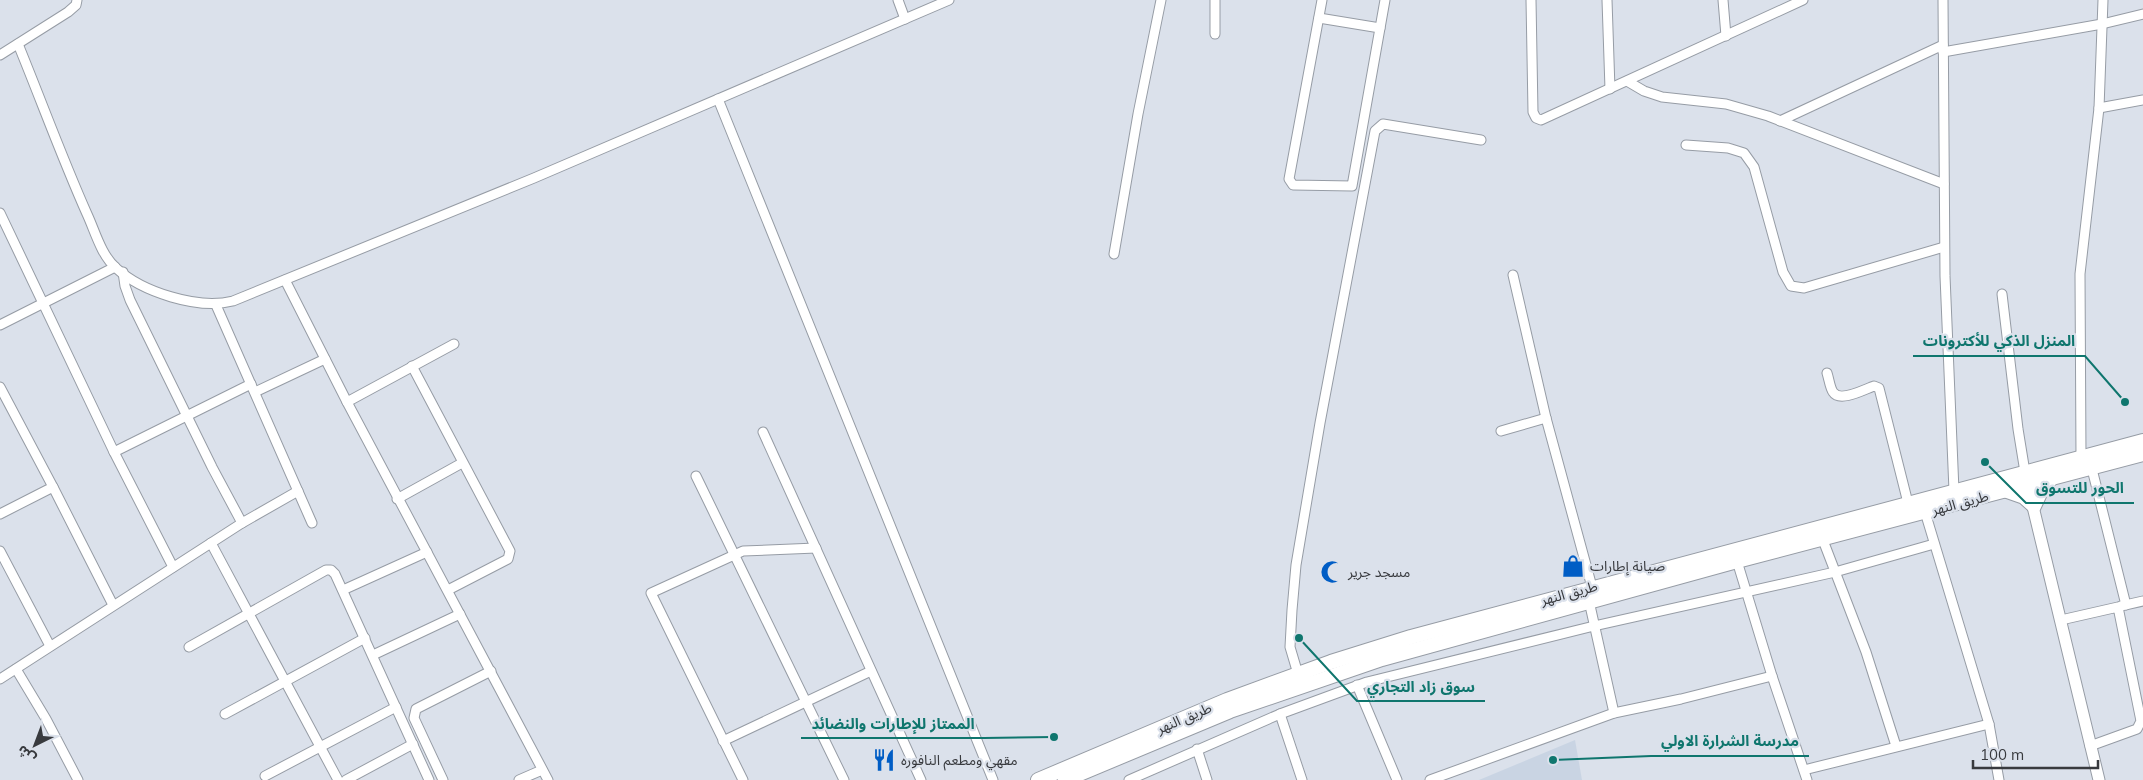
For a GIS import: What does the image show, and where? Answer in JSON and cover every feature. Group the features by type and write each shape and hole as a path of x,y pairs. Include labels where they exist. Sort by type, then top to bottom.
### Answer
{"main road":[{"name":"طريق النهر","path":"1065,780 1230,711 1382,658 1591,594 1820,533 1925,512 2007,491 2027,479 2081,458 2143,441"},
{"name":"طريق النهر","path":"1038,780 1227,700 1298,674 1411,637 1737,561 1908,503 1954,491 2027,479 2050,480 2143,454"},
{"path":"2027,479 2099,780"},
{"path":"2034,506 2039,494 2050,480"},
{"path":"2007,491 2024,497 2034,506"}],"street":[{"path":"0,56 68,12 76,5 77,0"},
{"path":"898,0 905,19"},
{"path":"119,270 144,286 172,297 216,305 233,301 534,178 949,0"},
{"path":"1114,254 1138,114 1161,0"},
{"path":"1215,0 1216,34"},
{"path":"1322,0 1289,179 1292,185 1352,186 1385,0"},
{"path":"1531,0 1533,112 1536,118 1542,120 1803,0"},
{"path":"1607,0 1610,89"},
{"path":"1722,0 1726,36"},
{"path":"1943,0 1944,247 1954,491"},
{"path":"2081,458 2080,274 2099,108 2102,0"},
{"path":"1780,121 1943,49 2102,24 2143,14"},
{"path":"1319,18 1380,28"},
{"path":"18,44 71,177 98,238 119,270 130,300 186,415 242,523"},
{"path":"1627,81 1644,91 1662,96 1726,104 1780,121 1944,184"},
{"path":"718,99 993,780"},
{"path":"2099,108 2143,100"},
{"path":"1298,674 1290,647 1296,566 1320,423 1375,131 1378,126 1383,124 1481,140"},
{"path":"1686,145 1728,148 1744,153 1754,167 1783,272 1791,286 1804,288 1944,247"},
{"path":"0,213 114,452 173,567"},
{"path":"0,325 43,303 119,270"},
{"path":"1513,275 1546,418 1591,594 1594,626 1614,712"},
{"path":"286,280 347,402 548,780"},
{"path":"2002,294 2018,429 2027,479"},
{"path":"216,305 312,523"},
{"path":"347,402 454,344"},
{"path":"114,452 186,415 325,359"},
{"path":"412,366 510,551 508,559 448,590"},
{"path":"1828,373 1833,392 1837,396 1843,397 1874,386 1879,388 1908,503"},
{"path":"0,387 113,605"},
{"path":"1500,431 1546,418"},
{"path":"764,432 921,780"},
{"path":"398,499 462,463"},
{"path":"2090,746 2137,730 2142,721 2122,606 2092,469"},
{"path":"696,476 844,780"},
{"path":"0,514 53,487"},
{"path":"0,679 242,523 298,491"},
{"path":"1925,512 1989,724 2000,780"},
{"path":"1820,533 1866,652 1896,746"},
{"path":"211,543 338,780"},
{"path":"1129,780 1280,714 1357,685 1594,626 1834,572 1934,544"},
{"path":"742,780 651,594 653,591 733,554 746,550 816,548"},
{"path":"0,551 50,646"},
{"path":"343,590 427,552"},
{"path":"1737,561 1772,676 1807,780"},
{"path":"189,647 326,570 330,570 335,574 343,590 428,778 418,780"},
{"path":"2062,620 2143,601"},
{"path":"373,655 460,614"},
{"path":"224,714 365,638"},
{"path":"16,669 46,720 74,779"},
{"path":"442,780 414,718 416,709 491,671"},
{"path":"723,741 871,671"},
{"path":"1430,780 1614,712 1682,699 1772,676"},
{"path":"1357,685 1397,780"},
{"path":"265,776 396,707"},
{"path":"1280,714 1302,780"},
{"path":"1804,770 1989,724"},
{"path":"346,780 413,744"},
{"path":"1197,749 1207,780"},
{"path":"519,780 542,770"}],"shaded area":[{"path":"1575,740 1582,780 1479,780"}],"place":[{"name":"المنزل الذكي للأكترونات","path":"2125,402"},
{"name":"الحور للتسوق","path":"1985,462"},
{"name":"صيانة إطارات","path":"1573,566"},
{"name":"مسجد جرير","path":"1332,572"},
{"name":"سوق زاد التجاري","path":"1299,638"},
{"name":"الممتاز للإطارات والنضائد","path":"1054,737"},
{"name":"مقهي ومطعم النافوره","path":"884,760"},
{"name":"مدرسة الشرارة الاولي","path":"1553,760"}]}
